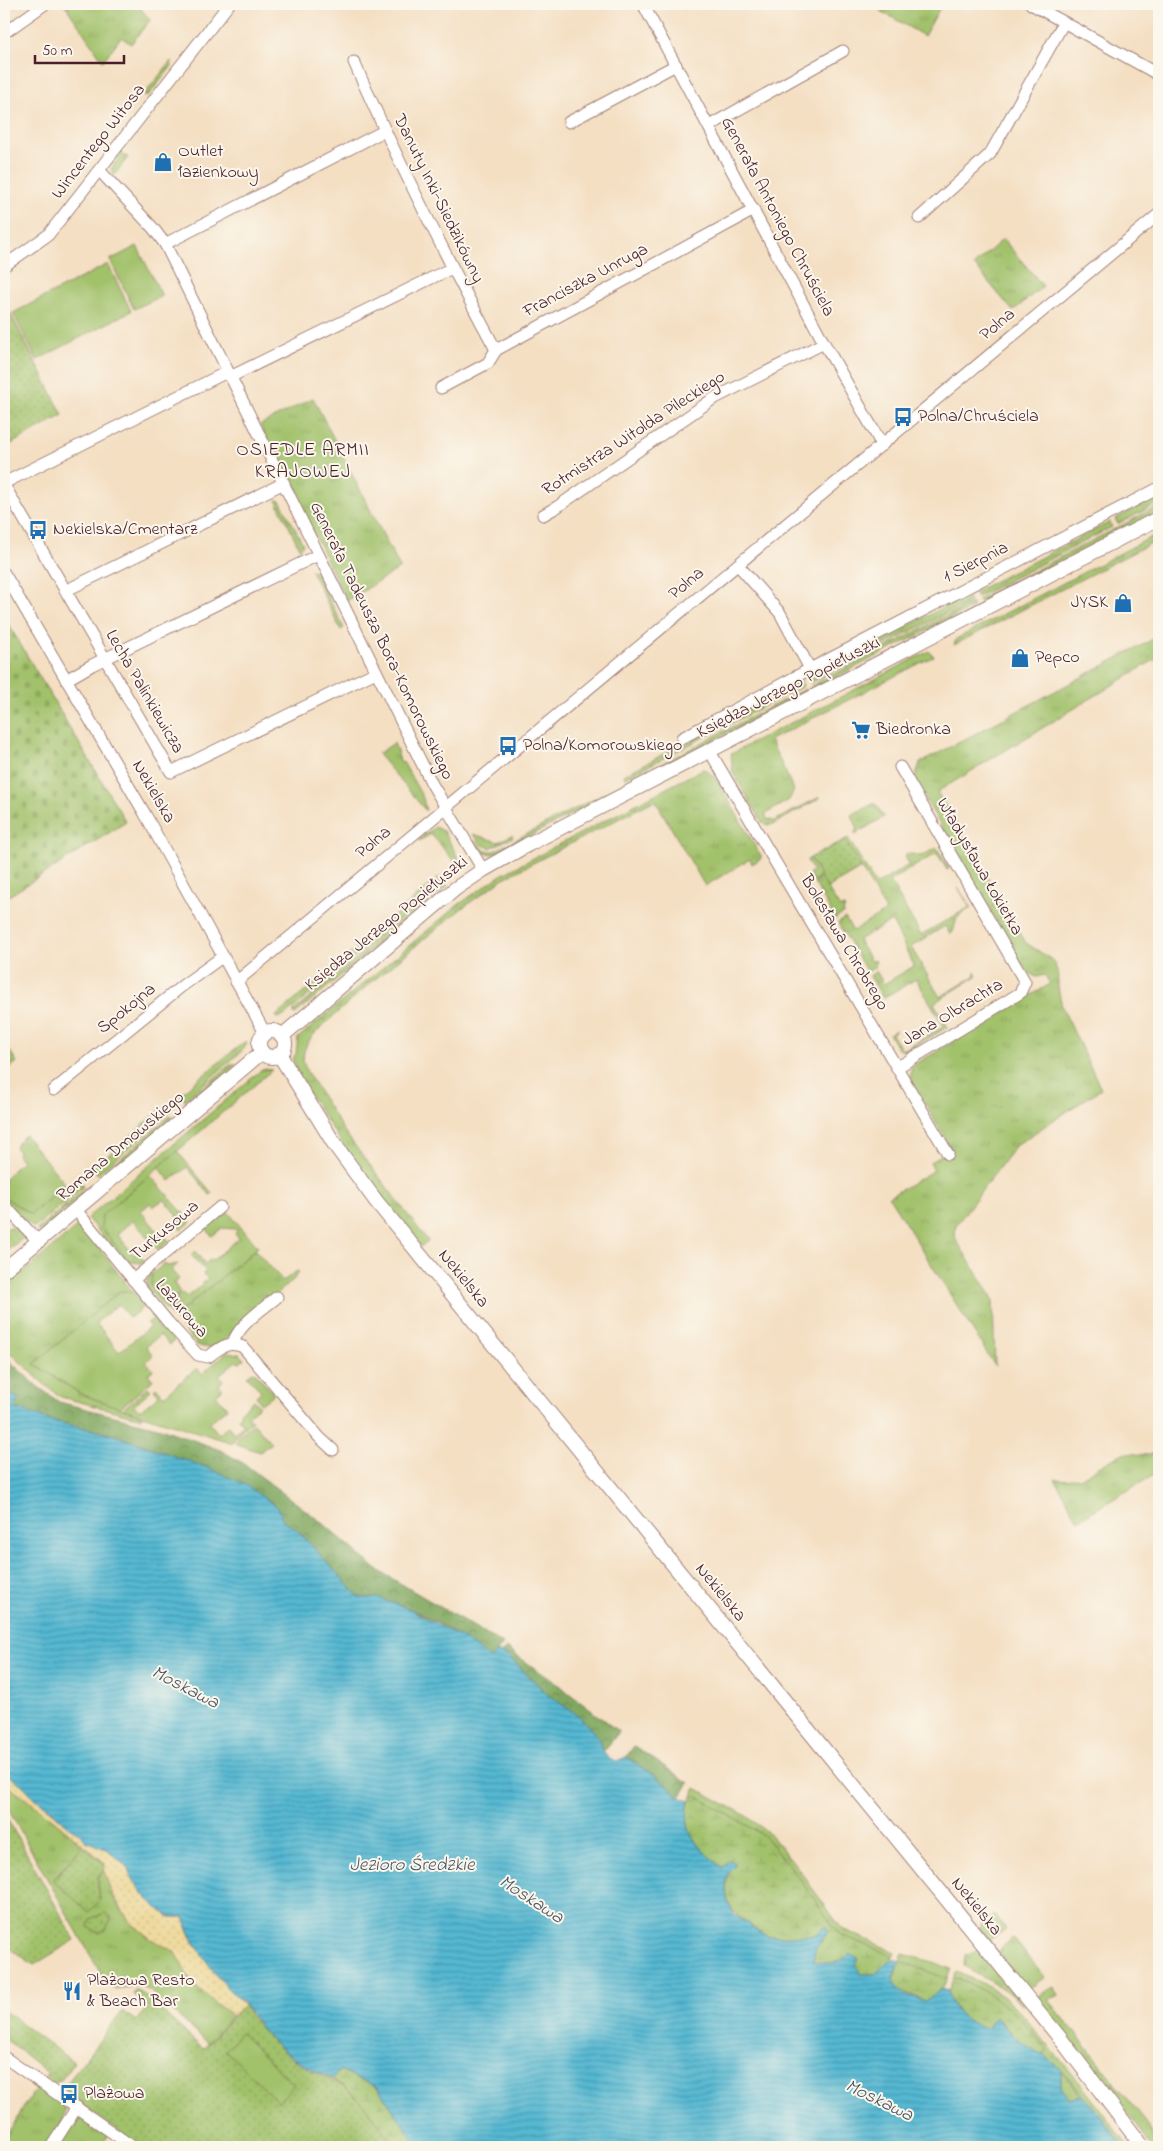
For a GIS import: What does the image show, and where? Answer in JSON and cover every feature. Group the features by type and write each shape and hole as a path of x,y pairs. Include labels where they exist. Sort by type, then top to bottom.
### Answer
{"street":[{"path":"4,34 45,4"},
{"name":"Wincentego Witosa","path":"4,266 48,235 229,4"},
{"name":"Generała Antoniego Chruściela","path":"643,4 824,342 882,445"},
{"path":"1031,4 1159,75"},
{"path":"919,218 990,154 1064,22"},
{"path":"709,126 843,51"},
{"name":"Danuty Inki-Siedzikówny","path":"354,62 384,131 452,268 496,350"},
{"path":"569,122 676,65"},
{"path":"165,244 384,131"},
{"name":"Generała Tadeusza Bora-Komorowskiego","path":"99,170 153,228 165,244 376,672 445,807 483,870"},
{"name":"Franciszka Unruga","path":"441,388 488,363 496,350 754,210"},
{"name":"Polna","path":"236,982 1159,214"},
{"path":"4,484 228,374 452,268"},
{"name":"Rotmistrza Witolda Pileckiego","path":"543,515 713,399 824,342"},
{"path":"65,591 284,483"},
{"name":"Lecha Palinkiewicza","path":"4,484 171,772 376,672"},
{"name":"1 Sierpnia","path":"682,738 810,669 1159,488"},
{"name":"Księdza Jerzego Popiełuszki","path":"282,1036 417,920 483,870 709,750 1159,518"},
{"path":"66,680 318,554"},
{"path":"738,565 780,613 810,669"},
{"name":"Nekielska","path":"4,573 145,814 265,1033"},
{"name":"Bolesława Chrobrego","path":"709,750 948,1154"},
{"name":"Władysława Łokietka","path":"900,767 1024,978 1024,986"},
{"name":"Spokojna","path":"54,1090 182,986 222,957"},
{"name":"Jana Olbrachta","path":"898,1067 1020,993 1024,986"},
{"path":"272,1031 282,1036 284,1048 279,1054 272,1056 262,1052 259,1040 265,1033 272,1031"},
{"name":"Romana Dmowskiego","path":"4,1270 40,1242 262,1052"},
{"name":"Nekielska","path":"279,1054 335,1145 376,1201 1060,2038 1143,2147"},
{"path":"4,1205 40,1242"},
{"name":"Turkusowa","path":"133,1280 220,1207"},
{"name":"Lazurowa","path":"76,1210 198,1355 208,1356 226,1344 232,1343 247,1350 319,1437 333,1450"},
{"path":"232,1343 244,1325 277,1296"},
{"path":"4,2058 133,2147"},
{"path":"51,2147 77,2107"}],"green space":[{"path":"64,4 137,4 150,20 131,44 121,37 103,61"},
{"path":"885,4 942,4 924,36 881,11"},
{"path":"171,61 172,66 148,96 143,96"},
{"path":"121,154 128,157 114,176 111,169"},
{"path":"1003,239 1043,286 1013,311 974,265"},
{"path":"137,246 162,296 134,309 110,260"},
{"path":"108,264 131,311 37,360 13,313"},
{"path":"4,301 63,415 4,448"},
{"path":"313,398 400,568 347,601 260,425"},
{"path":"1159,496 1159,503 1118,524 1115,519"},
{"path":"276,500 282,504 303,544 300,549"},
{"path":"1159,506 1159,511 980,603 978,600"},
{"path":"1110,522 1112,527 977,597 974,592"},
{"path":"1159,533 1159,539 954,645 956,639"},
{"path":"311,570 316,572 344,628 341,630"},
{"path":"967,595 970,601 810,683 808,678"},
{"path":"971,603 973,607 813,689 811,686"},
{"path":"4,617 126,822 4,899"},
{"path":"1159,636 1159,657 937,792 1026,943 1054,961 1058,974 1058,987 1062,1007 1101,1089 1016,1145 956,1225 955,1238 993,1300 995,1366 889,1197 934,1170 930,1162 951,1149 910,1077 912,1066 1050,984 1045,975 1036,977 1026,971 914,780 920,763"},
{"path":"929,651 934,656 770,740 794,790 789,800 765,814 767,819 774,821 820,798 774,824 768,825 762,822 733,773 731,754"},
{"path":"801,681 803,686 625,778 624,775"},
{"path":"805,689 807,692 495,854 482,853 472,842 475,841 486,851 494,851"},
{"path":"394,743 401,763 403,762 423,798 426,811 378,754"},
{"path":"703,769 708,771 717,780 762,858 752,864 750,859 705,886 655,800 504,878 461,909 369,984 316,1032 308,1042 304,1051 303,1061 307,1072 343,1130 428,1241 420,1247 356,1164 292,1069 296,1066 292,1058 296,1054 298,1038 458,905 501,875"},
{"path":"875,803 884,817 855,834 857,826 851,815"},
{"path":"435,827 444,832 461,863 459,870 284,1016 277,1018 276,1016 440,877 443,878 458,866 431,834 418,840"},
{"path":"473,834 498,842 512,835 513,837 490,848 481,844"},
{"path":"848,838 876,885 909,865 905,856 907,853 921,856 937,848 949,869 947,870 937,853 890,881 921,935 970,907 958,888 971,907 957,918 953,932 950,934 945,926 911,947 940,997 975,976 975,971 977,976 934,1003 948,1027 905,1051 898,1049 889,1034 896,1030 892,1034 901,1049 905,1049 944,1026 916,979 883,998 870,976 876,971 884,984 914,966 892,921 858,940 871,962 875,960 876,962 874,964 876,966 867,972 838,923 845,918 853,931 886,911 861,868 827,888 840,908 844,907 845,909 843,910 844,913 835,919 814,882 825,874 813,881 809,874 813,871 807,860"},
{"path":"845,840 861,868 827,888 810,858"},
{"path":"444,885 448,886 294,1015 294,1011"},
{"path":"4,1042 17,1062 4,1072"},
{"path":"244,1042 247,1042 244,1049 185,1100 179,1095"},
{"path":"231,1064 237,1064 191,1103 187,1101"},
{"path":"265,1069 272,1070 103,1215 130,1262 129,1265 126,1264 87,1218 260,1071"},
{"path":"162,1109 169,1113 98,1174 92,1169"},
{"path":"171,1115 171,1120 102,1179 100,1176"},
{"path":"25,1135 66,1185 31,1214 4,1197 4,1179 22,1161 17,1155 19,1152 15,1147"},
{"path":"177,1151 212,1193 210,1195 187,1167 170,1181 159,1167"},
{"path":"150,1175 191,1222 181,1230 177,1225 181,1221 164,1199 153,1207 150,1203 141,1211 162,1237 164,1235 169,1241 158,1250 133,1220 117,1234 134,1255 137,1253 145,1261 142,1263 130,1262 101,1228 102,1215"},
{"path":"80,1179 83,1187 34,1228 4,1203 4,1197 31,1214 66,1185 69,1189"},
{"path":"86,1188 88,1191 40,1232 37,1230"},
{"path":"228,1212 258,1247 175,1316 151,1286 152,1274 164,1264 168,1266 178,1264 171,1270 179,1279 174,1283 180,1293 173,1299 178,1306 180,1305 176,1298 182,1293 187,1297 208,1279 203,1274 206,1271 191,1255 195,1251 205,1264 211,1259 213,1260 239,1238 235,1233 236,1229 222,1228 212,1236 206,1228"},
{"path":"17,1224 27,1235 4,1253 4,1230"},
{"path":"80,1224 133,1292 120,1291 34,1364 81,1394 140,1415 143,1413 141,1418 61,1397 4,1347 4,1286 26,1270"},
{"path":"255,1250 283,1281 297,1271 299,1272 294,1279 225,1340 212,1347 197,1345 148,1289 146,1283 150,1273 152,1274 151,1286 175,1316"},
{"path":"120,1291 133,1292 144,1306 130,1318 118,1304 96,1323 119,1352 150,1327 147,1323 154,1318 159,1323 156,1326 158,1329 162,1327 174,1341 169,1345 160,1335 146,1347 153,1355 146,1362 153,1370 148,1374 153,1380 120,1408 81,1394 34,1364"},
{"path":"227,1352 239,1354 244,1359 238,1363 236,1361 219,1375 223,1380 219,1385 223,1389 216,1395 227,1408 209,1423 219,1434 228,1426 234,1433 244,1425 238,1418 241,1416 239,1413 254,1400 259,1406 248,1415 252,1421 237,1434 233,1443 123,1409 148,1387 151,1390 134,1405 138,1410 141,1410 159,1395 154,1389 156,1387 164,1396 197,1368 202,1374"},
{"path":"4,1356 37,1386 59,1402 161,1428 220,1450 243,1463 324,1524 376,1569 503,1644 491,1660 430,1618 395,1603 360,1598 297,1530 211,1469 111,1434 48,1420 15,1408 18,1398 4,1391"},
{"path":"254,1371 274,1394 261,1404 256,1396 261,1391 247,1376"},
{"path":"254,1423 271,1443 260,1452 236,1444 239,1435"},
{"path":"1159,1449 1159,1472 1078,1520 1055,1479 1080,1478 1123,1453 1149,1455"},
{"path":"506,1648 556,1683 619,1732 603,1752 599,1738 578,1715 548,1695 508,1656 501,1654"},
{"path":"634,1746 689,1783 680,1797 657,1777 626,1757"},
{"path":"4,1783 50,1817 83,1846 53,1879 100,1900 97,1877 104,1871 114,1899 130,1922 149,1938 174,1951 193,1985 232,2016 208,2043 150,1991 139,1985 116,1989 106,1983 4,1802"},
{"path":"696,1788 745,1815 769,1833 794,1863 842,1929 895,1952 893,1956 839,1934 790,1866 763,1835 693,1794"},
{"path":"693,1794 763,1835 790,1866 839,1934 893,1956 892,1959 875,1974 861,1974 855,1965 846,1958 831,1963 814,1961 815,1949 829,1931 798,1937 773,1938 765,1936 743,1920 732,1909 727,1897 726,1890 729,1871 709,1857 694,1839 689,1828 688,1806"},
{"path":"4,1813 75,1940 34,1965 4,1944"},
{"path":"83,1846 105,1864 104,1871 97,1877 100,1900 89,1912 53,1880"},
{"path":"105,1913 111,1918 106,1930 99,1933 88,1927 90,1919"},
{"path":"994,1915 1006,1929 988,1941 979,1929 983,1923"},
{"path":"1013,1938 1045,1977 1033,1986 1025,1988 998,1954 1001,1948"},
{"path":"979,1949 1025,2006 1004,1989 964,1967 965,1955"},
{"path":"903,1954 951,1969 947,1979 900,1961"},
{"path":"900,1961 947,1979 942,1989 925,2001 896,1988 894,1981"},
{"path":"957,1972 984,1984 1004,1997 1017,2009 1081,2084 1129,2147 1124,2147 1100,2115 1061,2070 1044,2055 1046,2050 1026,2026 995,1998 954,1977"},
{"path":"954,1977 983,1991 1006,2007 1047,2050 1044,2055 1023,2044 995,2016 987,2029 973,2025 962,2017 949,1998 948,1991"},
{"path":"1054,1987 1058,1995 1049,2000 1144,2119 1159,2147 1151,2147 1138,2126 1039,2005 1037,1999 1039,1995"},
{"path":"136,1990 146,1996 203,2049 244,2005 256,2023 281,2049 309,2069 339,2084 355,2096 397,2147 142,2147 61,2091 122,2011 136,2021 148,2007 133,1994"},
{"path":"4,2011 74,2062 62,2079 54,2083 46,2077 48,2073 8,2041 4,2045"},
{"path":"241,2033 294,2085 278,2102 225,2050"},
{"path":"340,2070 377,2087 419,2147 397,2147 355,2096 333,2079"},
{"path":"1061,2070 1081,2095 1068,2098 1061,2087"},
{"path":"37,2087 64,2105 65,2115 62,2121 44,2147 4,2147 4,2139"},
{"path":"77,2114 108,2136 101,2147 57,2147"}],"sand":[{"path":"4,1772 21,1784 86,1841 108,1850 129,1869 141,1891 155,1906 170,1917 184,1917 188,1929 201,1953 218,1976 244,2005 232,2016 193,1985 174,1951 151,1939 130,1922 111,1892 104,1871 105,1863 50,1817 4,1783"}],"water":[{"name":"Jezioro Średzkie","path":"4,1391 18,1398 15,1408 48,1420 111,1434 211,1469 244,1484 279,1508 282,1519 297,1530 360,1598 378,1598 410,1609 463,1639 491,1659 496,1652 508,1656 548,1695 578,1715 599,1738 601,1749 614,1762 626,1757 657,1777 680,1797 689,1801 688,1823 694,1839 722,1868 729,1860 736,1864 729,1871 726,1884 727,1899 734,1915 768,1937 815,1935 825,1926 829,1931 815,1949 814,1961 834,1963 843,1960 850,1953 858,1958 855,1965 861,1974 875,1974 892,1959 900,1961 894,1981 895,1985 902,1992 925,2001 942,1989 948,1991 953,2005 962,2016 974,2024 987,2029 995,2016 1009,2032 1037,2053 1044,2055 1061,2070 1061,2087 1068,2098 1081,2095 1101,2115 1124,2147 419,2147 377,2087 340,2070 333,2079 305,2065 279,2047 264,2032 242,2002 215,1973 192,1938 184,1917 170,1917 155,1906 141,1891 131,1876 129,1869 108,1850 86,1841 21,1784 4,1772"}],"place":[{"name":"Outlet łazienkowy","path":"163,162"},
{"name":"Polna/Chruściela","path":"903,417"},
{"name":"Nekielska/Cmentarz","path":"38,530"},
{"name":"JYSK","path":"1123,603"},
{"name":"Pepco","path":"1020,658"},
{"name":"Biedronka","path":"861,730"},
{"name":"Polna/Komorowskiego","path":"508,746"},
{"name":"Plażowa Resto & Beach Bar","path":"72,1991"},
{"name":"Plażowa","path":"69,2094"}],"district":[{"name":"OSIEDLE ARMII KRAJOWEJ","path":"303,461"}],"water label":[{"name":"Moskawa","path":"185,1688"},
{"name":"Moskawa","path":"531,1900"},
{"name":"Moskawa","path":"879,2101"}]}
